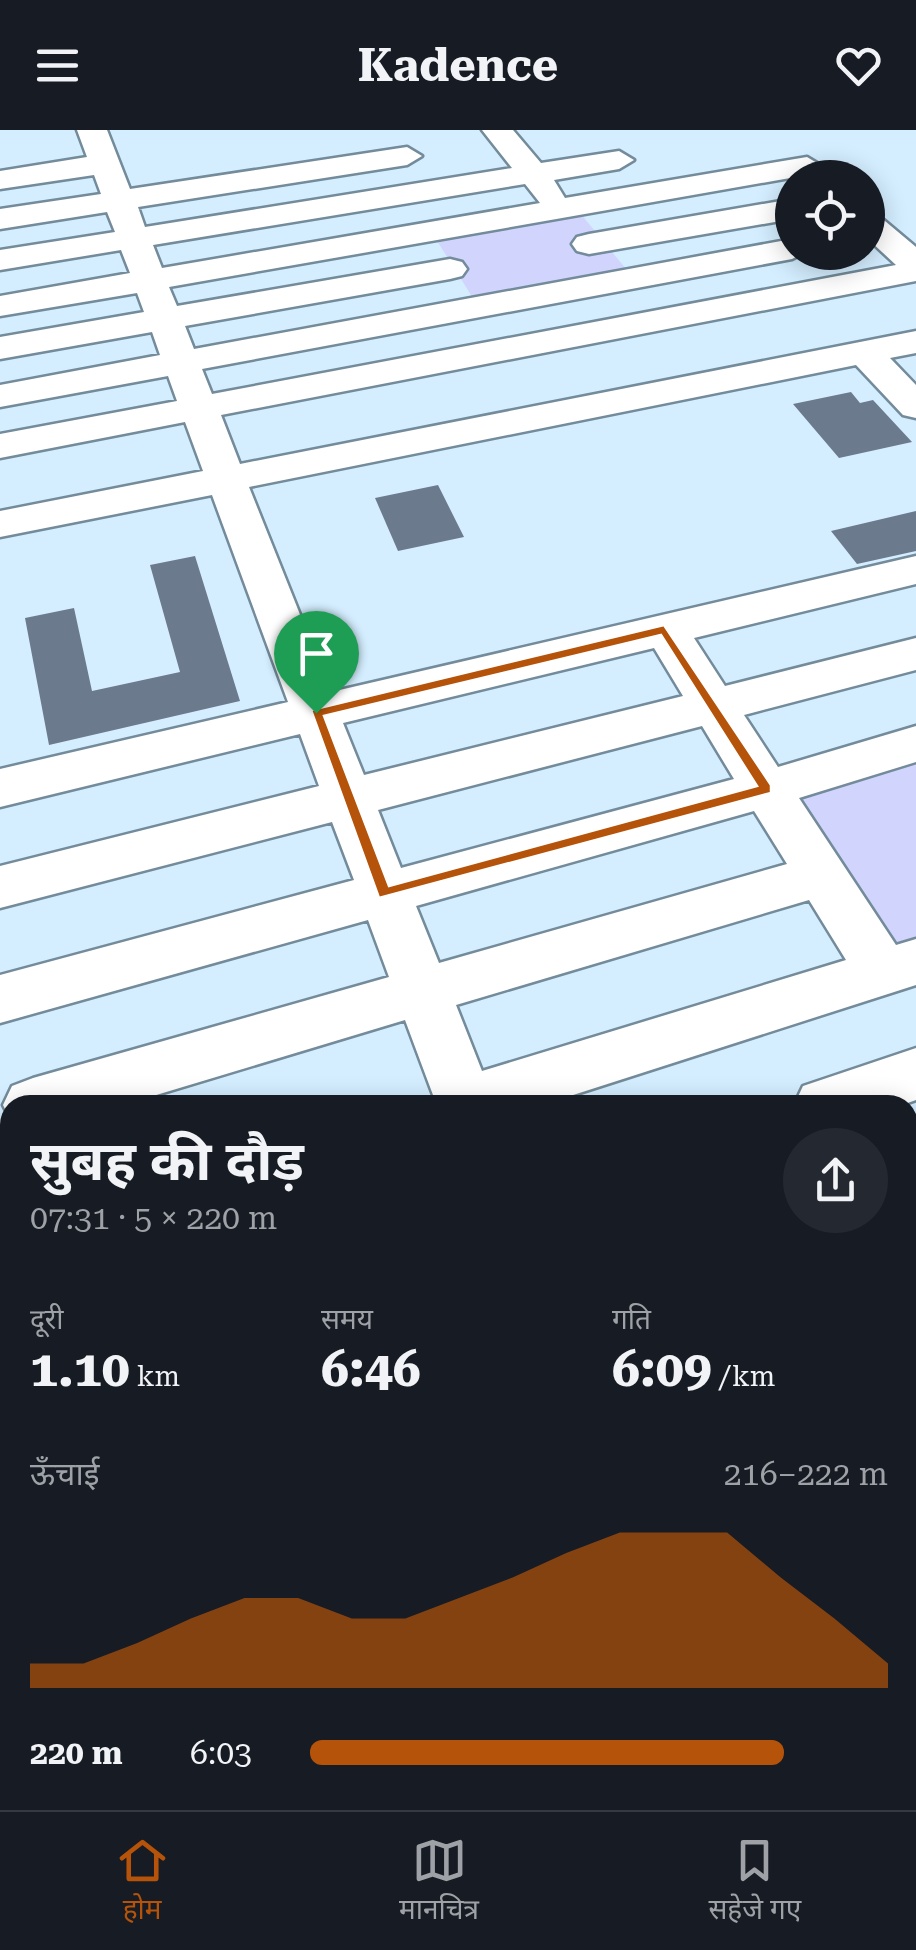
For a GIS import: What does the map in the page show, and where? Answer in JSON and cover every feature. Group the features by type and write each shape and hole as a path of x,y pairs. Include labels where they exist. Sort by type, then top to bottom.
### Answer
{"street":[{"path":"93,133 350,798 460,1095"},
{"path":"468,146 502,135 538,135"},
{"path":"502,135 618,280"},
{"path":"776,135 801,160"},
{"path":"0,219 431,152"},
{"path":"0,260 645,155"},
{"path":"0,180 137,160"},
{"path":"0,306 560,208 775,177"},
{"path":"589,244 775,212"},
{"path":"427,232 541,417"},
{"path":"885,242 916,267"},
{"path":"0,396 775,252"},
{"path":"0,446 916,267"},
{"path":"0,348 450,270"},
{"path":"0,524 916,342"},
{"path":"864,352 916,407"},
{"path":"0,788 916,570"},
{"path":"492,1095 900,967 825,874 664,630"},
{"path":"0,888 916,654"},
{"path":"0,999 766,789 916,744"},
{"path":"67,1095 825,874"},
{"path":"854,1095 916,1074"}],"shaded area":[{"path":"576,208 631,275 476,303 432,233"},
{"path":"916,755 916,949 890,957 785,791"}],"building":[{"path":"851,392 860,403 873,400 912,442 839,458 793,404"},
{"path":"438,485 464,537 398,551 375,498"},
{"path":"916,511 916,551 857,564 831,531"},
{"path":"195,556 240,701 49,745 25,618 74,608 92,691 180,672 150,565"}],"route":[{"path":"664,630 766,789 384,894 316,713 664,630"}]}
